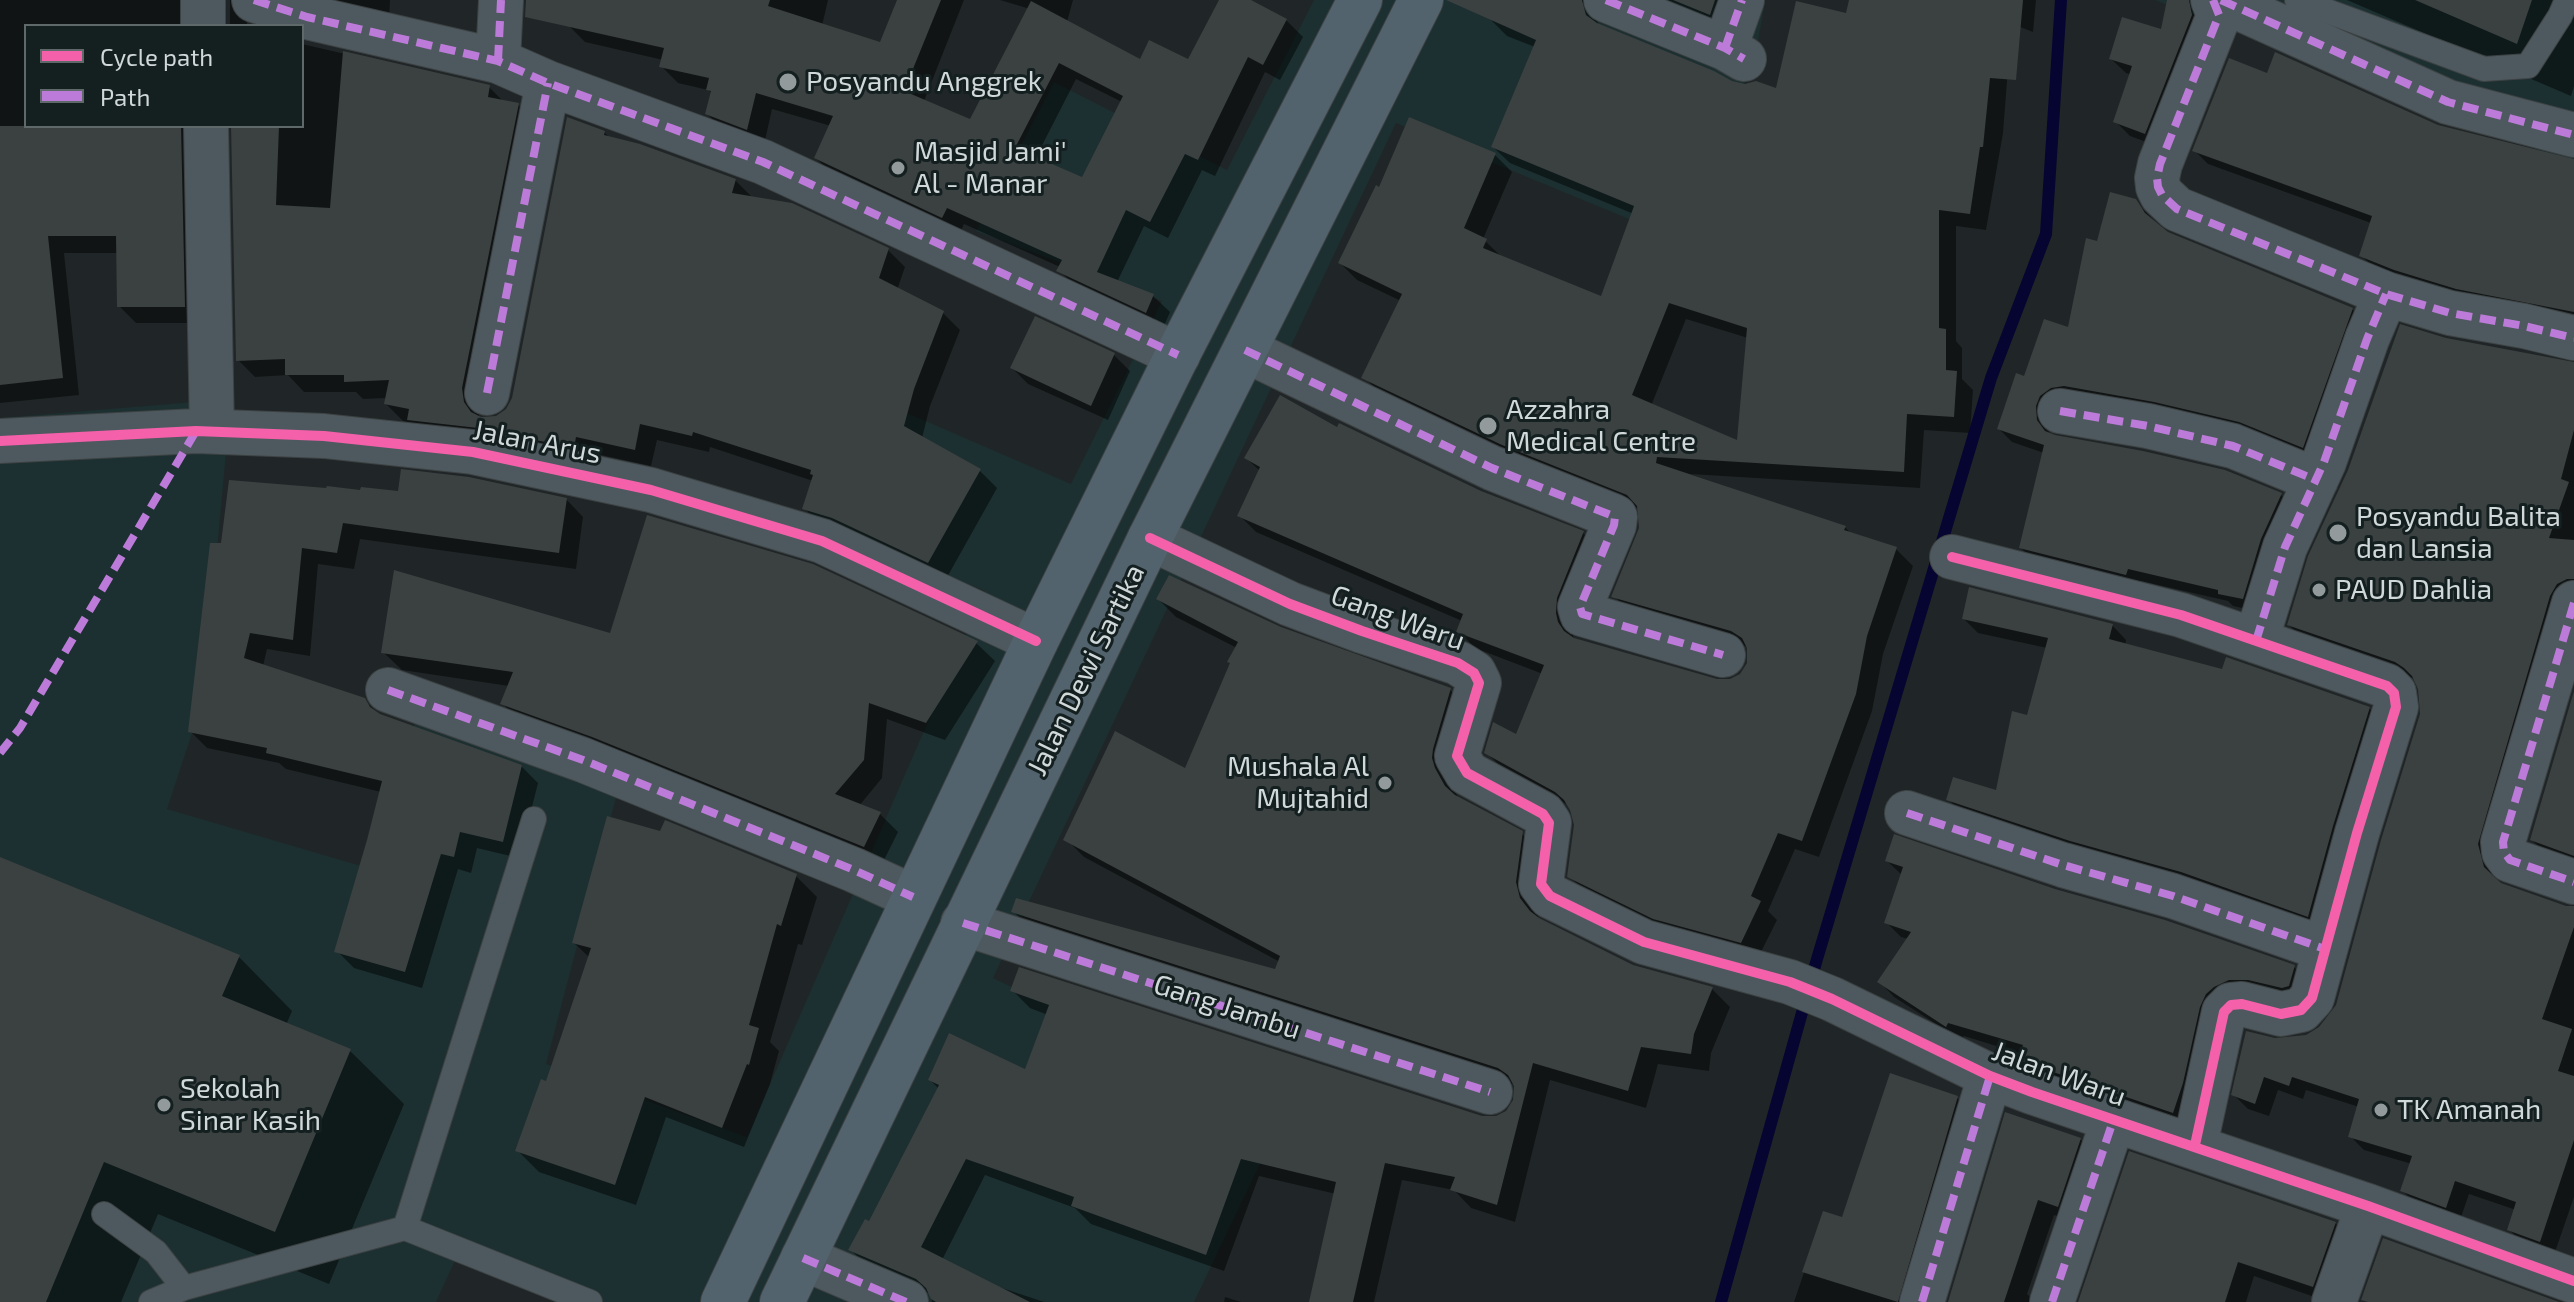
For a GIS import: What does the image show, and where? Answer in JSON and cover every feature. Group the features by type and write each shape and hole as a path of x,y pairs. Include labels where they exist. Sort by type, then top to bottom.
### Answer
{"main road":[{"name":"Jalan Dewi Sartika","path":"723,1302 1036,641 1360,0"},
{"name":"Jalan Dewi Sartika","path":"782,1302 1150,538 1421,0"}],"street":[{"path":"203,0 203,24"},
{"path":"254,0 307,17 498,61 548,83 779,168 1178,355"},
{"path":"498,61 501,0"},
{"path":"1606,0 1735,54 1742,0"},
{"path":"2213,0 2219,15 2160,164 2157,178 2162,195 2177,209 2386,294 2450,313 2574,338"},
{"path":"2221,0 2448,102 2574,135"},
{"path":"487,393 548,83"},
{"path":"206,128 212,431"},
{"path":"2256,641 2285,547 2316,480 2386,294"},
{"path":"1245,350 1492,468 1615,517 1580,607 1582,614 1723,655"},
{"path":"2060,411 2148,426 2233,446 2316,480"},
{"name":"Jalan Arus","path":"0,441 212,431 324,436 473,452 651,490 822,541 1036,641"},
{"name":"Gang Waru","path":"1150,538 1290,604 1458,663 1474,673 1479,683 1457,756 1467,773 1543,814 1549,823 1541,884"},
{"path":"1952,557 2181,615 2387,686 2394,693 2396,707 2312,998 2301,1010 2281,1014 2242,1004 2231,1005 2224,1012 2195,1145"},
{"path":"2574,603 2503,842 2504,852 2510,860 2574,882"},
{"path":"388,690 596,765 913,897"},
{"path":"1907,813 2063,865 2173,896 2325,949"},
{"name":"Jalan Waru","path":"1541,884 1550,896 1644,942 1790,982 1832,999 1990,1076 2113,1121 2195,1145 2574,1281"},
{"name":"Gang Jambu","path":"963,923 1490,1092"},
{"path":"1922,1302 1990,1076"},
{"path":"2052,1302 2113,1121"},
{"path":"2334,1302 2368,1206"},
{"path":"803,1258 906,1302"}],"lane":[{"path":"2297,0 2484,69 2528,66 2567,13"},
{"path":"405,1228 534,819"},
{"path":"104,1214 156,1252 184,1288"},
{"path":"151,1302 184,1288 405,1228 590,1302"}],"shaded area":[{"path":"1314,0 1765,0 1754,66 1663,233 1396,123 993,978 1282,1118 1194,1302 571,1302 458,1254 436,1302 0,1302 0,418 231,399 203,700 167,809 368,868 418,713 622,775 546,1064 747,1137 985,591 808,516 854,390 1071,484 1162,301 976,231 1054,82 1227,170"},
{"path":"2155,0 2574,0 2574,164 2406,99"}],"building":[{"path":"526,0 770,0 768,6 880,42 897,0 941,0 904,91 970,119 1031,1 1140,59 1149,40 1188,59 1219,0 1251,0 1287,19 1263,65 1248,57 1198,160 1185,154 1150,222 1126,210 1097,272 1154,294 1146,313 1056,271 1062,260 947,208 942,218 814,158 833,116 756,93 747,130 705,114 711,91 706,90 709,78 659,67 664,48 525,17","holes":["1059,63 1123,96 1082,177 1015,148"]},
{"path":"1446,0 1582,0 1586,15 1597,23 1732,81 1745,84 1756,81 1776,88 1796,1 1846,13 1849,0 2023,0 2016,80 1990,78 1983,147 1980,147 1970,214 1939,210 1939,328 1946,329 1946,370 1957,371 1954,417 1907,414 1904,472 1657,457 1656,463 1846,526 1844,530 1897,547 1867,636 1856,694 1802,841 1778,833 1751,896 1761,901 1741,943 1653,919 1567,877 1574,825 1564,800 1484,753 1493,722 1516,734 1544,665 1456,632 1463,614 1237,516 1260,467 1244,458 1280,395 1337,427 1339,423 1481,491 1584,531 1557,598 1558,622 1574,638 1717,679 1730,679 1740,674 1747,663 1747,648 1742,638 1731,631 1611,597 1639,528 1637,506 1627,495 1502,445 1361,378 1402,294 1338,263 1376,185 1379,187 1409,117 1496,153 1464,228 1487,239 1483,248 1601,296 1634,206 1491,147 1536,40","holes":["1669,303 1747,328 1737,440 1632,395"]},
{"path":"1673,0 1715,0 1710,15"},
{"path":"2167,0 2189,0 2192,15 2145,134 2113,122 2132,66 2109,59 2122,17 2161,29"},
{"path":"2415,0 2532,0 2517,44"},
{"path":"343,51 490,85 488,97 519,103 462,388 464,402 471,412 481,417 496,416 506,409 512,398 567,117 605,131 604,135 640,144 736,179 732,193 792,203 889,248 879,278 944,311 914,389 904,426 981,469 928,563 832,518 802,509 813,475 810,474 811,470 693,432 692,436 640,424 635,450 576,437 574,448 478,428 407,420 409,409 384,404 389,380 344,382 344,375 285,375 285,359 236,361 231,128 279,128 276,205 330,208"},
{"path":"2275,52 2438,125 2574,159 2574,312 2456,289 2359,256 2372,216 2192,151 2229,58 2267,73"},
{"path":"0,126 181,128 185,307 117,307 116,236 48,236 63,378 0,385"},
{"path":"2110,192 2136,199 2145,213 2168,232 2353,308 2303,448 2239,422 2154,402 2064,386 2051,388 2040,396 2036,406 2037,420 2045,431 2055,435 2225,470 2282,493 2261,539 2243,599 2128,569 2126,575 2019,548 2044,445 1997,429 2016,373 2024,376 2044,319 2068,327 2086,238 2097,241"},
{"path":"1035,316 1115,353 1091,406 1010,368"},
{"path":"2400,324 2446,338 2574,362 2574,430 2561,479 2569,482 2549,538 2574,540 2574,579 2557,584 2550,596 2478,844 2484,867 2501,883 2566,906 2574,906 2574,927 2542,1019 2572,1029 2558,1071 2574,1076 2574,1140 2540,1242 2507,1230 2516,1202 2455,1181 2446,1208 2400,1191 2412,1156 2348,1137 2359,1099 2292,1077 2289,1086 2264,1077 2255,1104 2231,1095 2246,1031 2275,1038 2306,1035 2319,1027 2336,1005 2381,840 2420,714 2418,689 2404,668 2395,662 2287,625 2308,556 2348,470"},
{"path":"401,469 469,477 567,498 559,553 343,523 337,553 302,548 293,640 250,633 244,658 365,698 370,707 380,714 522,765 503,842 460,832 454,857 441,854 405,972 334,952 382,781 266,753 267,748 188,732 210,543 221,543 229,480 398,491"},
{"path":"647,515 813,564 978,641 926,723 869,703 864,760 835,794 881,812 864,847 592,737 500,704 513,672 381,653 394,570 610,633"},
{"path":"1169,575 1281,627 1451,688 1433,749 1435,768 1445,786 1455,795 1523,831 1516,882 1520,898 1530,911 1633,965 1713,987 1694,1034 1691,1054 1641,1047 1628,1091 1533,1063 1497,1205 1450,1190 1455,1177 1385,1163 1353,1302 1309,1302 1336,1182 1241,1159 1206,1255 1071,1206 1074,1197 966,1159 921,1247 1030,1302 936,1302 916,1279 848,1250 865,1219 869,1221 939,1085 928,1080 949,1033 1025,1069 1049,1005 1010,991 1019,967 1482,1116 1496,1116 1506,1111 1513,1100 1514,1086 1508,1075 1498,1068 1011,912 1016,898 1275,969 1280,956 1063,840 1115,731 1185,768 1230,663 1227,662 1238,642 1156,599"},
{"path":"1969,587 2113,624 2109,639 2222,669 2226,657 2370,707 2308,917 2181,872 2070,841 1946,800 1953,777 1996,790 2012,711 2027,715 2048,638 1962,619"},
{"path":"2574,691 2574,856 2530,840"},
{"path":"607,816 660,831 665,820 797,874 781,926 777,924 749,1025 759,1028 749,1065 722,1128 645,1097 615,1185 515,1151 541,1079 546,1081 591,948 572,943"},
{"path":"1894,834 2055,889 2165,920 2295,965 2289,986 2282,988 2248,980 2229,980 2206,994 2173,1113 2018,1060 2023,1045 1948,1023 1946,1027 1877,982 1911,932 1884,923 1903,867 1885,861"},
{"name":"Sekolah Sinar Kasih","path":"0,857 240,955 222,996 351,1049 275,1232 104,1162 46,1302 0,1302"},
{"path":"1890,1073 1958,1096 1898,1302 1802,1272 1823,1211 1842,1217"},
{"path":"2005,1112 2081,1138 2058,1207 2038,1200 2004,1302 1948,1302"},
{"path":"2129,1151 2336,1222 2313,1287 2238,1262 2225,1302 2078,1302"},
{"path":"2383,1238 2559,1302 2361,1300"}],"waterway":[{"path":"1721,1302 1817,959 1991,378 2046,234 2061,0"}],"marked path":[{"path":"254,0 307,17 498,61 548,83 763,162 1178,355"},
{"path":"498,61 501,0"},
{"path":"1606,0 1725,48 1744,59"},
{"path":"1725,48 1742,0"},
{"path":"2213,0 2219,15 2160,164 2157,178 2162,195 2177,209 2386,294 2450,313 2574,338"},
{"path":"2221,0 2448,102 2574,135"},
{"path":"487,393 548,83"},
{"path":"2256,641 2285,547 2324,462 2386,294"},
{"path":"1245,350 1492,468 1615,517 1580,607 1582,614 1723,655"},
{"path":"2060,411 2148,426 2233,446 2316,480"},
{"path":"0,753 20,728 196,431"},
{"path":"2574,603 2503,842 2504,852 2510,860 2574,882"},
{"path":"388,690 583,760 913,897"},
{"path":"1907,813 2063,865 2173,896 2325,949"},
{"path":"963,923 1490,1092"},
{"path":"1922,1302 1990,1076"},
{"path":"2052,1302 2113,1121"},
{"path":"803,1258 906,1302"}],"cycle path":[{"path":"0,441 196,431 324,436 473,452 651,490 822,541 1036,641"},
{"path":"1150,538 1290,604 1458,663 1474,673 1479,683 1457,756 1467,773 1543,814 1549,823 1541,884 1550,896 1644,942 1790,982 1832,999 1990,1076 2032,1092 2368,1206 2574,1281"},
{"path":"1952,557 2181,615 2387,686 2394,693 2396,707 2357,833 2312,998 2301,1010 2281,1014 2242,1004 2231,1005 2224,1012 2195,1145"}],"place":[{"name":"Posyandu Anggrek","path":"788,82"},
{"name":"Masjid Jami' Al - Manar","path":"898,168"},
{"name":"Azzahra Medical Centre","path":"1488,426"},
{"name":"Posyandu Balita dan Lansia","path":"2338,533"},
{"name":"PAUD Dahlia","path":"2319,590"},
{"name":"Mushala Al Mujtahid","path":"1385,783"},
{"name":"Sekolah Sinar Kasih","path":"164,1105"},
{"name":"TK Amanah","path":"2381,1110"}]}
